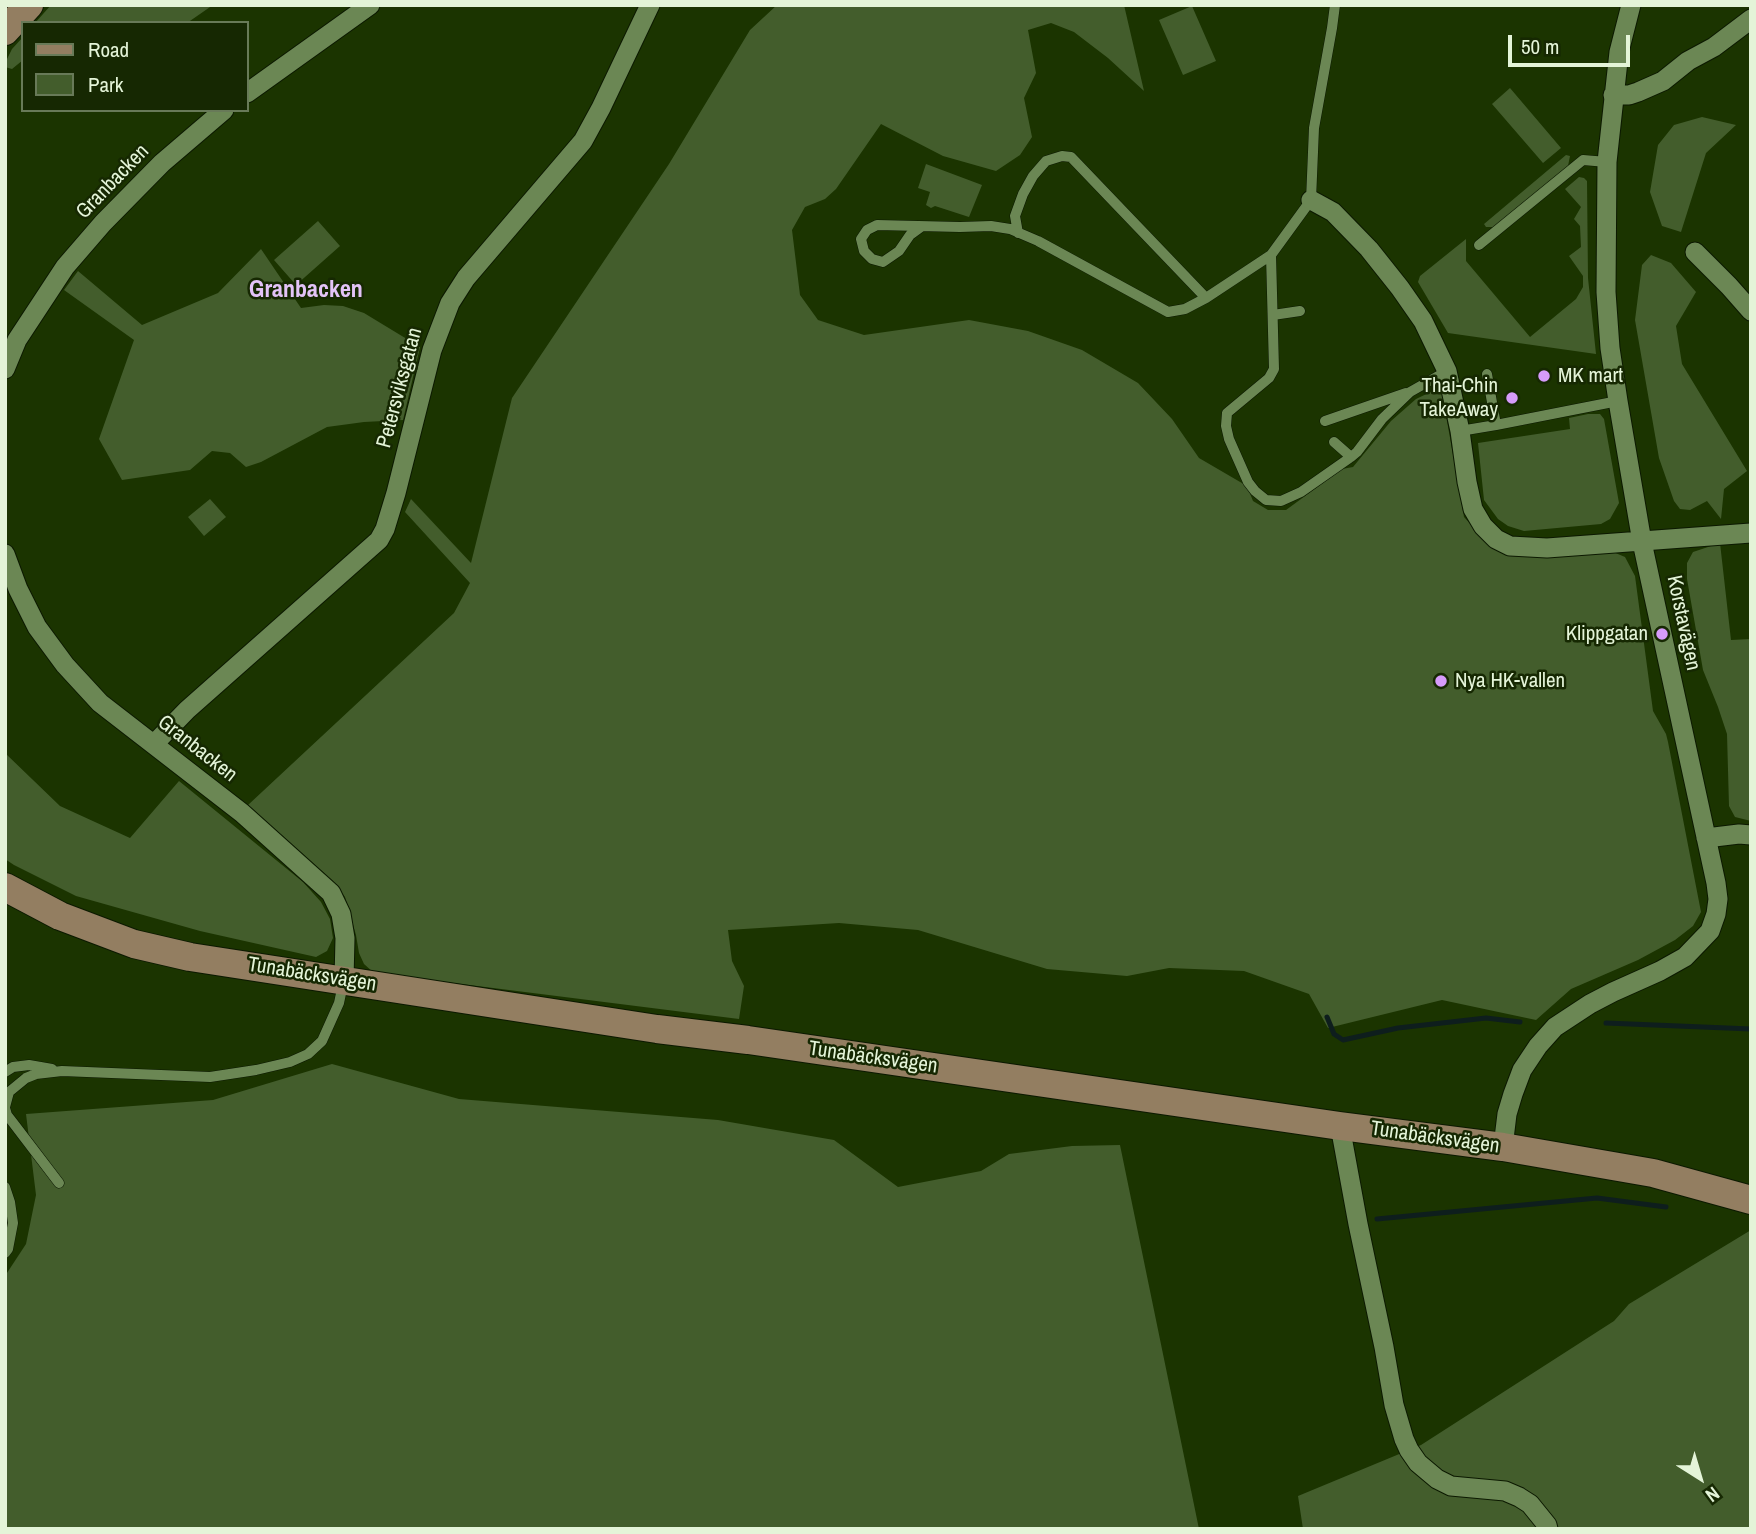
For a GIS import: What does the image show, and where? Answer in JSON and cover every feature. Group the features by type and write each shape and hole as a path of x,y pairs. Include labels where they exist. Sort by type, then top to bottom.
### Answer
{"street":[{"path":"5,31 29,5"},
{"path":"248,92 370,5"},
{"name":"Petersviksgatan","path":"154,744 187,710 379,540 396,493 432,350 450,303 474,268 583,141 650,5"},
{"name":"Korstavägen","path":"1503,1147 1507,1114 1522,1070 1538,1046 1555,1027 1590,1004 1685,957 1710,931 1718,899 1642,542 1610,348 1606,292 1607,162 1619,52 1631,5"},
{"path":"1613,95 1629,95 1664,81 1688,61 1714,47 1751,19"},
{"name":"Granbacken","path":"5,369 17,340 65,267 103,223 162,163 222,112"},
{"path":"1311,200 1333,212 1369,249 1423,321 1447,371 1473,509 1483,526 1496,539 1510,546 1547,548 1751,533"},
{"path":"1695,252 1751,311"},
{"name":"Granbacken","path":"5,554 18,589 37,627 65,665 100,703 242,813 331,893 341,914 345,938 344,980"},
{"path":"1706,838 1751,835"},
{"name":"Tunabäcksvägen","path":"5,887 60,916 134,944 190,957 657,1029 1503,1147 1653,1173 1751,1199"},
{"path":"1340,1126 1394,1405 1409,1450 1418,1463 1437,1479 1451,1486 1505,1491 1519,1497 1530,1504 1548,1529"}],"lane":[{"path":"921,227 910,235 900,251 883,262 872,259 864,251 861,239 867,230 877,225 991,226 1010,229 1038,241 1168,312 1185,309 1206,298 1271,255 1311,200 1314,128 1335,5"},
{"path":"1018,233 1015,216 1033,176 1046,162 1062,156 1071,157 1206,298"},
{"path":"1479,245 1583,160 1607,162"},
{"path":"1271,255 1274,369 1269,378 1227,413 1226,426 1248,482 1255,491 1266,500 1282,501 1301,492 1357,452 1382,419 1410,392"},
{"path":"1273,315 1300,311"},
{"path":"1325,421 1410,392 1447,371"},
{"path":"1487,374 1496,425"},
{"path":"1460,431 1618,401"},
{"path":"1334,442 1351,457"},
{"path":"5,1072 13,1067 29,1065 62,1071 210,1077 290,1062 308,1054 322,1041 339,1003 344,980"},
{"path":"59,1183 14,1125 5,1107 9,1092 26,1078 62,1071"},
{"path":"5,1187 13,1223 5,1253"}],"green space":[{"path":"51,5 213,5 190,21 37,21"},
{"path":"777,5 1124,5 1144,91 1074,32 1051,23 1028,30 1036,73 1024,98 1032,137 1020,155 996,171 943,156 881,124 836,189 825,199 805,207 792,230 800,295 818,320 864,335 969,320 1028,331 1082,350 1138,383 1172,419 1199,458 1247,486 1253,501 1268,510 1286,510 1342,469 1353,467 1391,421 1416,399 1441,387 1464,517 1483,538 1503,552 1527,557 1606,549 1625,557 1635,576 1653,711 1668,742 1701,912 1693,926 1675,940 1638,960 1571,989 1536,1020 1442,1000 1328,1028 1309,994 1244,971 1169,968 1127,976 1047,969 918,930 839,923 728,930 732,961 744,986 739,1019 374,973 364,964 345,897 332,880 248,805 454,613 470,583 405,512 411,499 471,563 512,398 669,164 750,30"},
{"path":"1192,6 1216,61 1183,75 1159,20"},
{"path":"21,39 21,62 12,69 5,67 5,63"},
{"path":"1510,88 1561,148 1543,163 1492,104"},
{"path":"1702,117 1736,125 1706,153 1681,232 1662,226 1650,192 1658,145 1674,125"},
{"path":"1566,155 1570,156 1568,166 1564,170 1495,227 1486,227 1484,224"},
{"path":"926,164 982,185 969,217 926,205 930,192 918,188"},
{"path":"1579,177 1587,181 1588,278 1596,354 1448,333 1418,282 1420,276 1466,239 1466,261 1530,337 1576,299 1583,287 1583,276 1569,256 1581,247 1580,226 1574,219 1581,207 1565,189"},
{"path":"318,221 340,246 296,285 274,260"},
{"path":"261,249 301,308 343,306 364,313 420,347 403,420 327,427 261,462 246,467 230,453 212,451 190,470 122,480 99,439 134,340 64,290 78,271 142,325 218,293"},
{"path":"1651,255 1671,263 1696,292 1676,326 1682,364 1747,471 1724,489 1721,519 1707,501 1690,510 1680,509 1674,501 1659,458 1635,320 1642,265"},
{"path":"1600,414 1604,419 1619,503 1610,519 1601,524 1524,531 1508,526 1498,519 1484,500 1478,443 1570,429 1569,418"},
{"path":"210,499 226,517 204,536 188,517"},
{"path":"1720,543 1731,640 1751,639 1751,821 1735,817 1729,806 1727,734 1703,670 1687,579 1687,563 1693,552"},
{"path":"5,753 60,806 130,838 179,781 303,882 321,902 330,919 333,938 327,951 316,957 200,931 76,896 14,865 5,859"},
{"path":"332,1064 459,1099 718,1120 834,1140 898,1187 981,1171 1009,1154 1072,1146 1120,1145 1199,1529 5,1529 5,1276 26,1244 36,1195 26,1114 213,1100"},
{"path":"1751,1230 1751,1529 1303,1529 1298,1496 1421,1445 1614,1321 1629,1304"}],"waterway":[{"path":"1327,1017 1334,1034 1343,1040 1398,1028 1486,1018 1520,1022"},
{"path":"1606,1023 1751,1029"},
{"path":"1377,1219 1597,1198 1666,1207"}],"place":[{"name":"MK mart","path":"1544,376"},
{"name":"Thai-Chin TakeAway","path":"1512,398"},
{"name":"Klippgatan","path":"1662,634"},
{"name":"Nya HK-vallen","path":"1441,681"}],"district":[{"name":"Granbacken","path":"306,291"}]}
